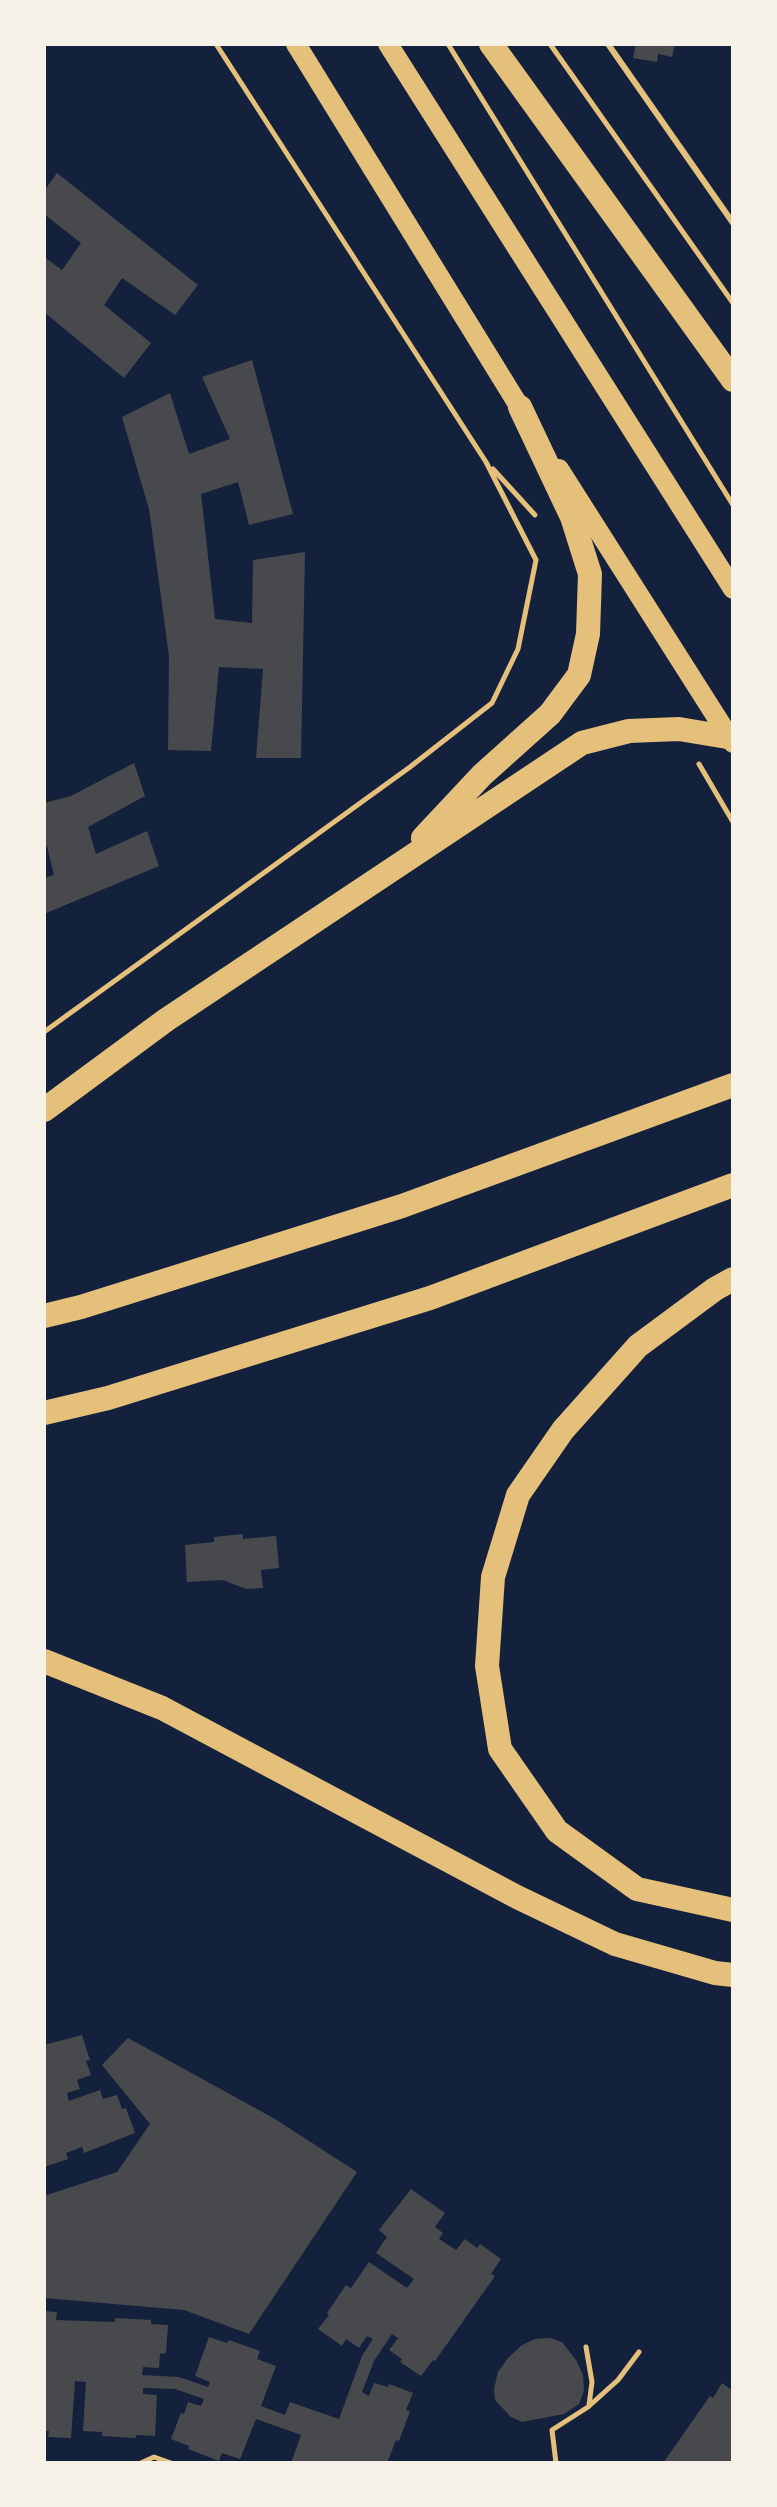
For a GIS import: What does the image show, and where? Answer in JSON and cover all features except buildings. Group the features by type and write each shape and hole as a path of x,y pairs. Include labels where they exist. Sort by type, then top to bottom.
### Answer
{"highway":[{"path":"491,44 733,380"},
{"path":"396,866 482,775 550,714 579,675 588,634 590,574 572,517 520,407"},
{"path":"44,1110 166,1020 582,743 629,731 679,729 732,739"},
{"path":"44,1316 402,1206 733,1085"},
{"path":"44,1413 108,1398 430,1298 733,1185"},
{"path":"733,1279 638,1346 563,1430 518,1495 493,1577 487,1666 500,1749 557,1831 637,1889 733,1910"},
{"path":"44,1661 162,1708 517,1897 615,1944 715,1973 733,1975"}],"main road":[{"path":"296,44 520,407 732,739"},
{"path":"388,44 733,589"}],"lane":[{"path":"608,44 733,223"}],"path":[{"path":"44,1032 410,767 492,703 518,649 536,560 486,462 216,44"},
{"path":"448,44 733,505"},
{"path":"550,44 733,303"},
{"path":"486,462 538,518"},
{"path":"679,729 733,822"},
{"path":"586,2347 592,2382 588,2407"},
{"path":"556,2463 552,2430 588,2407 618,2380 639,2352"},
{"path":"141,2463 154,2457 171,2463"}]}
